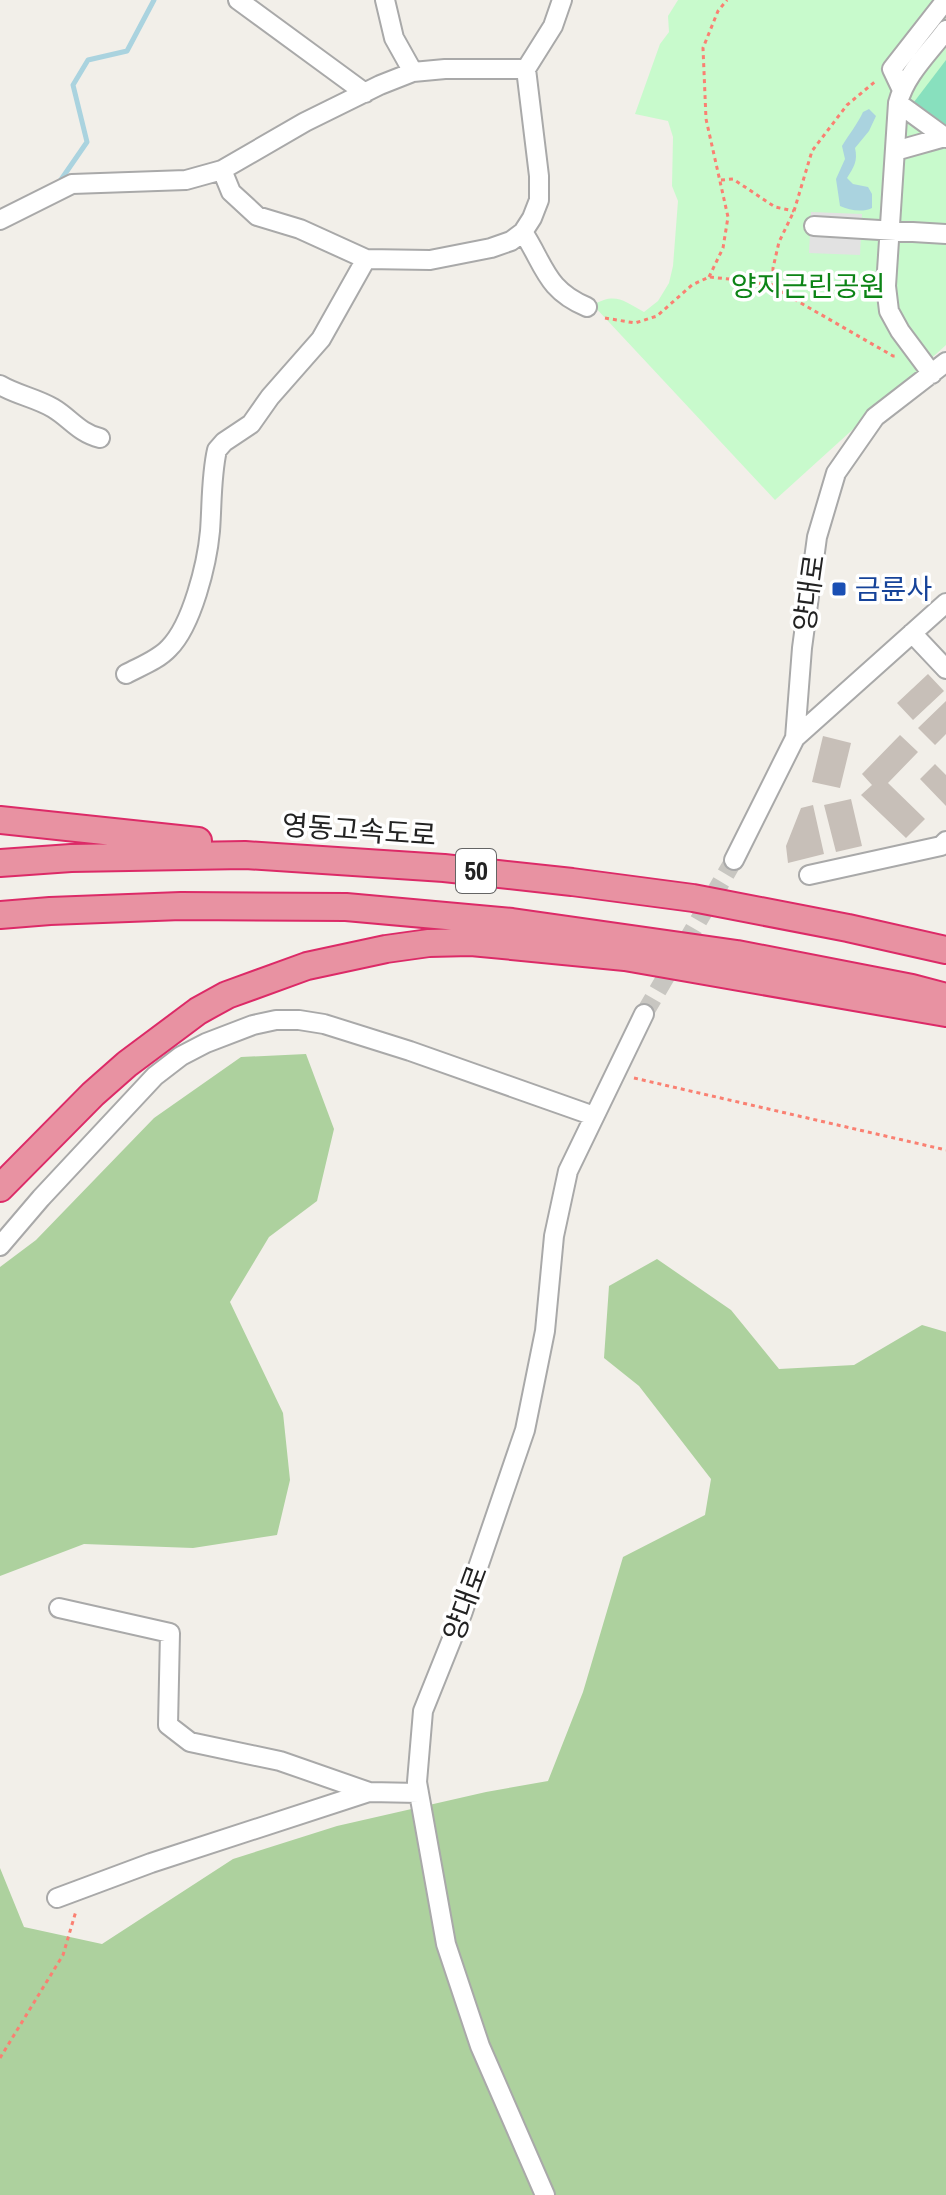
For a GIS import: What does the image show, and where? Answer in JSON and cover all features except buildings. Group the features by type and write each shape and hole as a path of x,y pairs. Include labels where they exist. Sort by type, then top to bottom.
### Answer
{"highway":[{"path":"0,820 444,868"},
{"name":"영동고속도로","path":"0,863 245,855 444,868 693,898 946,950"},
{"name":"50","path":"0,915 181,906 346,907 512,922 737,954 946,997"},
{"path":"0,1188 93,1094 127,1064 198,1011 227,995 307,966 386,949 429,943 471,942 625,957 946,1013"},
{"name":"50","path":"737,954 946,1013"}],"street":[{"path":"238,0 365,93"},
{"path":"385,0 394,38 413,72"},
{"path":"222,170 231,192 257,216 300,229 366,259 430,260 511,241 523,232 539,200 526,69 553,26 562,0"},
{"path":"925,0 937,26"},
{"path":"900,96 937,26 946,0"},
{"path":"937,26 892,69 900,96 886,286 889,311 900,331 918,355 939,368"},
{"path":"0,220 72,184 186,180 222,170 305,122 413,72 526,69"},
{"path":"900,96 945,138"},
{"path":"895,151 945,138"},
{"path":"814,226 943,232"},
{"path":"523,232 558,290 587,307"},
{"path":"126,674 168,649 187,621 199,587 210,537 217,450 251,424 277,388 321,339 366,259"},
{"name":"양대로","path":"734,860 795,738 802,648 817,537 836,473 875,417 939,368"},
{"path":"0,385 51,407 85,434 100,438"},
{"path":"795,738 946,603"},
{"path":"912,633 946,669"},
{"path":"809,875 941,846 946,841"},
{"name":"양대로","path":"545,2195 480,2046 446,1944 417,1782 423,1711 462,1614 525,1430 545,1331 554,1236 568,1171 644,1014"},
{"path":"0,1246 155,1076 181,1056 206,1043 276,1020 324,1024 452,1065 594,1116"},
{"path":"59,1608 170,1633 168,1725 190,1742 280,1761 369,1792 419,1793"},
{"path":"57,1898 151,1863 369,1792"}],"path":[{"path":"709,277 723,248 728,217 706,119 703,48 718,11 727,0"},
{"path":"773,287 773,268 779,242 794,211 812,151 847,105 892,69"},
{"path":"721,180 733,179 775,207 794,211"},
{"path":"605,318 635,323 657,316 692,285 709,277 749,281 773,287 893,356 918,355"},
{"path":"615,1073 946,1150"},
{"path":"0,2058 63,1955 83,1888"}],"green space":[{"name":"양지근린공원","path":"678,0 946,0 946,345 775,500 593,305 614,299 644,312 658,301 669,283 678,201 672,186 673,137 668,121 635,114 660,44 669,32 668,16"},
{"path":"946,60 946,127 914,102"},
{"path":"306,1054 334,1129 317,1201 269,1237 230,1302 283,1413 290,1480 277,1535 193,1548 84,1544 0,1576 0,1267 36,1240 154,1118 241,1057"},
{"path":"657,1259 731,1310 779,1369 854,1365 922,1325 946,1332 946,2195 0,2195 0,1868 24,1927 102,1944 233,1859 337,1826 548,1781 583,1692 623,1557 705,1515 711,1479 639,1386 604,1358 609,1286"}],"shaded area":[{"path":"811,212 862,214 860,255 809,253"}],"water":[{"path":"869,109 876,116 855,148 855,164 847,178 853,184 868,187 872,194 872,208 847,209 840,206 836,179 845,159 842,146 863,112"}],"waterway":[{"path":"58,184 87,142 73,85 88,60 127,51 154,0"}],"tunnel":[{"path":"644,1014 734,860"}],"place":[{"name":"금륜사","path":"839,589"}]}
